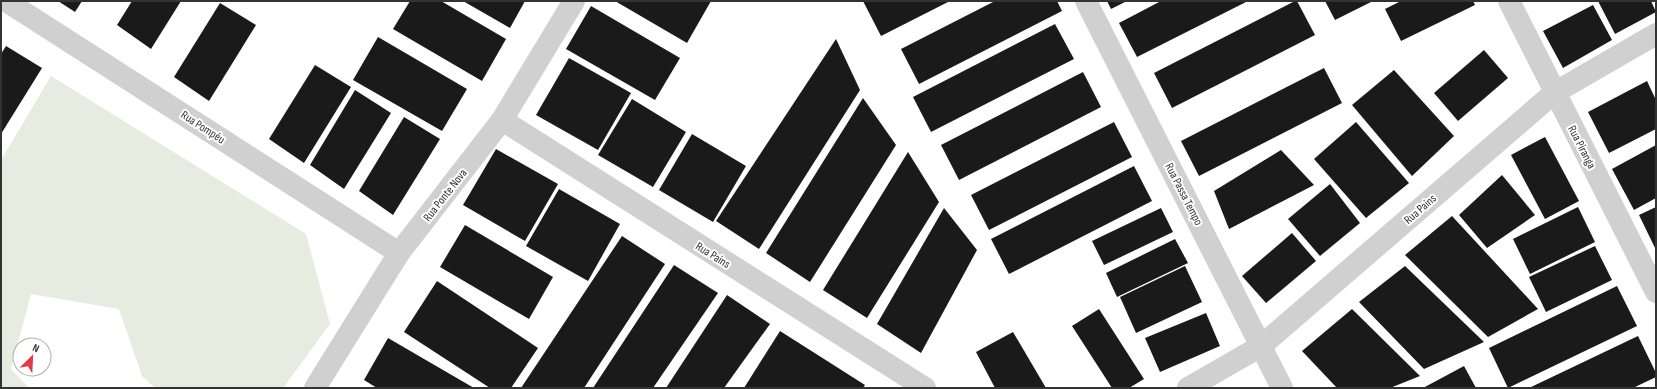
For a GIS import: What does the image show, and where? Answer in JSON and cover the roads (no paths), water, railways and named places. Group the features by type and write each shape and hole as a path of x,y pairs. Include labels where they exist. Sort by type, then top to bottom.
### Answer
{"street":[{"name":"Rua Pompéu","path":"6,1 399,253"},
{"name":"Rua Ponte Nova","path":"315,388 399,253 502,120 574,1"},
{"name":"Rua Passa Tempo","path":"1086,1 1282,388"},
{"name":"Rua Piranga","path":"1509,1 1554,93 1656,292"},
{"name":"Rua Pains","path":"1188,388 1262,346 1554,93 1656,34"},
{"name":"Rua Pains","path":"502,120 897,381 925,388"}]}
